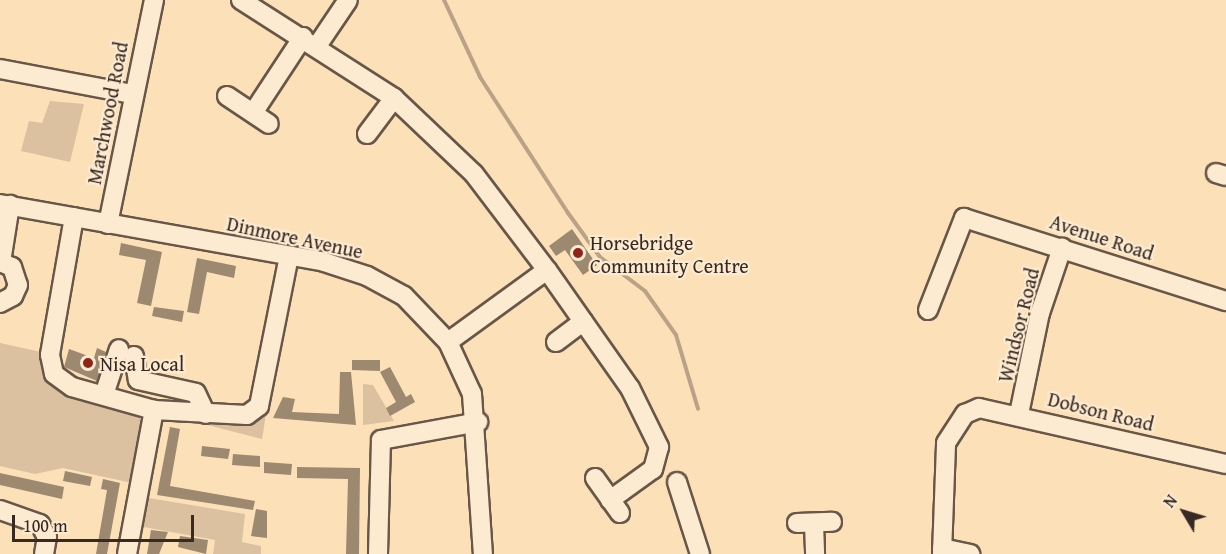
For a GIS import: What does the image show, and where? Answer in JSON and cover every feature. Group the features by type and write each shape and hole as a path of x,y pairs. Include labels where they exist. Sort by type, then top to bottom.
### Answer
{"street":[{"path":"241,0 310,41 394,98 474,174 547,270 630,388 659,447 653,470 615,506 595,478"},
{"path":"253,113 310,41 348,0"},
{"name":"Marchwood Road","path":"108,224 132,94 152,5"},
{"path":"0,69 132,94"},
{"path":"226,96 269,124"},
{"path":"367,134 394,98"},
{"path":"0,303 13,296 18,285 15,273 0,262 5,204"},
{"name":"Dinmore Avenue","path":"5,204 350,268 378,281 415,305 448,342 465,374 478,422 483,554"},
{"path":"74,218 50,363 63,383 154,410 247,415 259,406 290,256"},
{"name":"Avenue Road","path":"928,310 964,218 1226,301"},
{"name":"Windsor Road","path":"1019,414 1041,313 1062,248"},
{"path":"448,342 547,270"},
{"path":"556,342 583,322"},
{"path":"104,396 126,352 134,375 144,385 197,385 206,414"},
{"name":"Dobson Road","path":"942,551 943,462 953,428 965,414 979,408 1019,414 1226,464"},
{"path":"127,554 154,410"},
{"path":"378,554 381,440 478,422"},
{"path":"676,482 700,554"},
{"path":"0,510 37,520 46,537 44,554"},
{"path":"815,523 815,554"},
{"path":"942,551 970,554"}],"shaded area":[{"path":"50,101 84,104 70,162 21,151 29,121 42,123"},
{"path":"0,343 41,352 42,372 55,388 137,412 143,425 132,483 63,468 35,474 0,466"},
{"path":"363,384 373,385 394,421 363,425"},
{"path":"268,402 262,439 188,420 201,416"},
{"path":"143,497 245,514 242,542 261,546 261,554 213,554 215,540 138,526"}],"building":[{"name":"Horsebridge Community Centre","path":"572,229 597,265 583,275 565,250 556,256 549,246"},
{"path":"121,243 162,252 151,306 137,303 146,260 119,255"},
{"path":"197,258 236,266 234,278 207,272 199,314 187,312"},
{"path":"154,307 184,311 182,322 152,316"},
{"name":"Nisa Local","path":"97,348 106,352 97,381 64,367 69,349 94,358"},
{"path":"352,360 380,360 380,371 352,370"},
{"path":"390,367 406,397 411,394 415,402 390,416 386,408 396,402 380,372"},
{"path":"340,372 351,372 356,425 273,418 283,397 295,399 292,412 339,414"},
{"path":"170,427 180,429 170,486 255,501 253,510 157,495"},
{"path":"202,446 230,449 228,459 201,456"},
{"path":"233,454 260,456 260,467 232,465"},
{"path":"264,462 292,464 291,475 264,473"},
{"path":"297,467 360,468 359,554 346,554 348,479 297,478"},
{"path":"65,471 92,477 90,486 63,481"},
{"path":"0,473 64,487 62,499 0,485"},
{"path":"103,479 120,483 107,554 96,554 107,490 101,489"},
{"path":"256,509 267,511 267,538 251,536"},
{"path":"151,530 168,532 159,554 147,554"},
{"path":"180,536 208,540 206,554 178,547"}],"waterway":[{"path":"444,0 480,77 568,213 600,257 645,291 676,335 698,409"}],"place":[{"name":"Horsebridge Community Centre","path":"578,253"},
{"name":"Nisa Local","path":"88,363"}]}
